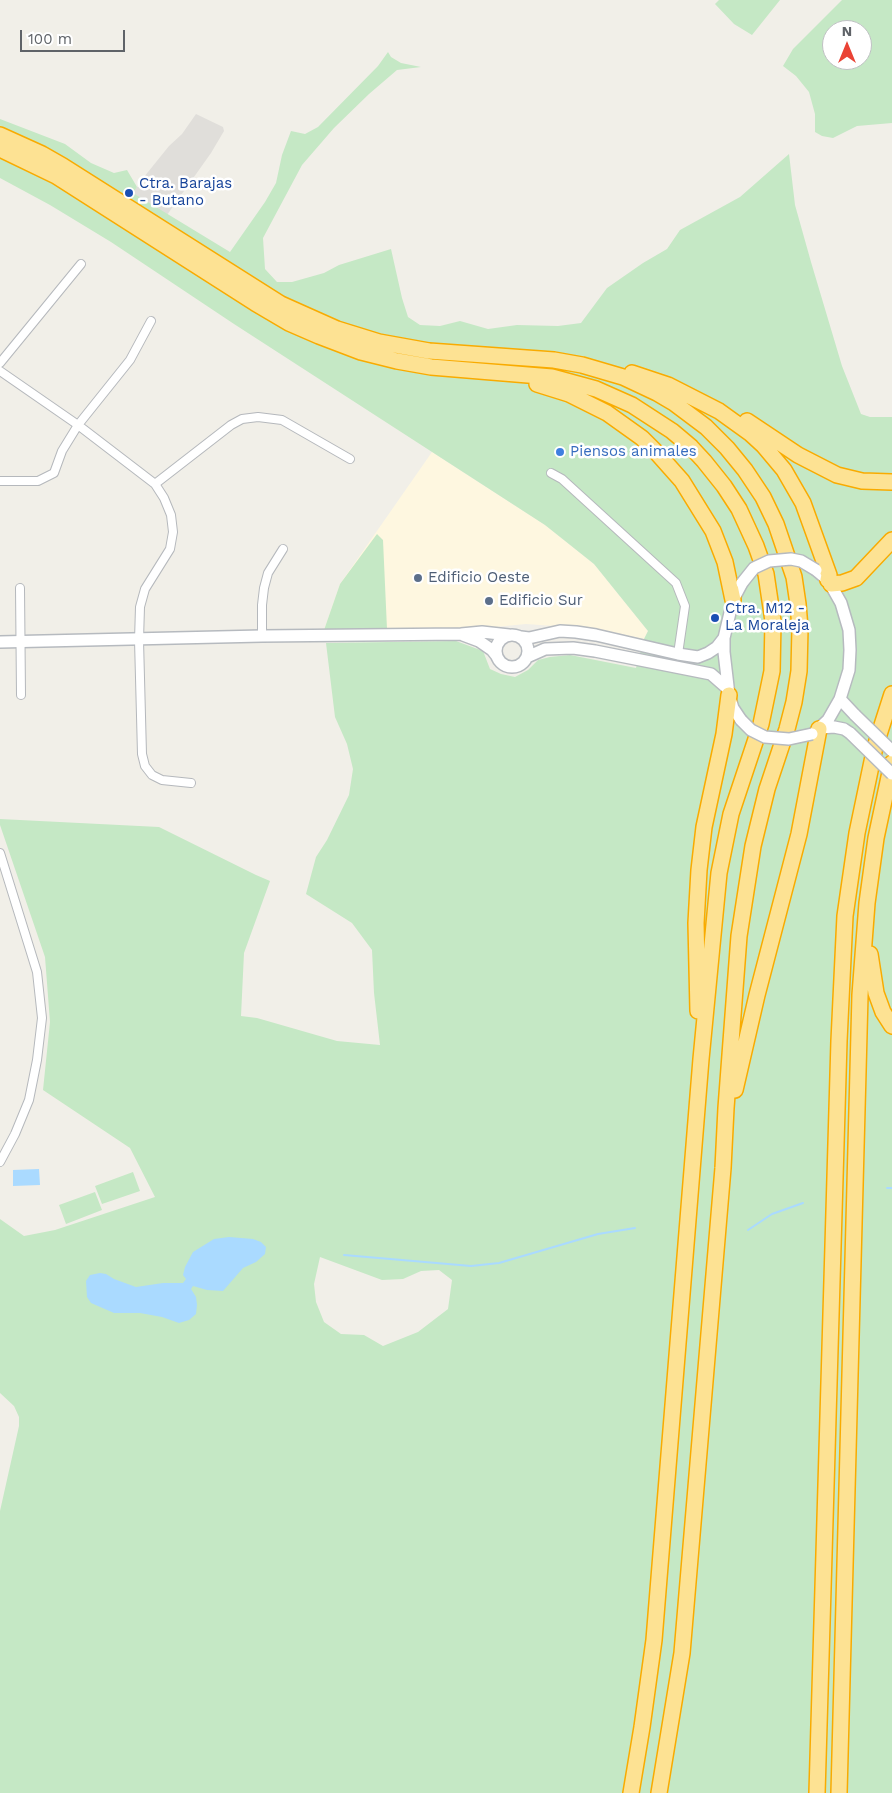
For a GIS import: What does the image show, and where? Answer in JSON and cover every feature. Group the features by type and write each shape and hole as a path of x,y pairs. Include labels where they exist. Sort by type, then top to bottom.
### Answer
{"highway":[{"path":"0,135 63,166 282,304 337,329 378,342 429,351 554,360 582,365 623,377 657,393 706,427 727,448 745,470 776,524 794,577 800,628 798,671 794,702 767,789 753,846 739,936 723,1168 682,1653 659,1793"},
{"path":"0,149 56,176 289,323 340,345 396,361 431,367 552,377 596,389 632,406 672,431 691,447 724,486 748,526 766,574 773,621 772,671 760,724 731,814 725,840 715,912 701,1059 654,1640 631,1793"},
{"path":"582,365 595,363 645,377 700,396 734,412 798,455 837,475 862,481 892,482"},
{"path":"500,373 513,379 554,388 587,402 625,425 658,454 682,481 713,531 725,562 733,600"},
{"path":"668,385 719,411 751,434 775,458 803,503 829,575 829,582 842,583 856,578 892,540"},
{"path":"701,1059 696,923 699,870 704,827 724,734 728,692"},
{"path":"817,1793 839,1032 844,934 857,833 875,747 892,694"},
{"path":"723,1168 736,1084 761,977 799,834 817,730"},
{"path":"892,763 873,896 870,951 871,970 876,993 883,1012 892,1026"},
{"path":"839,1793 860,995 866,903 876,838 892,763"}],"street":[{"path":"0,363 80,264"},
{"path":"0,481 38,481 54,473 62,451 78,425 130,360 151,321"},
{"path":"0,371 78,425 155,484 168,506 173,532 170,549 144,589 140,607 142,754 145,766 152,775 162,780 190,783"},
{"path":"155,484 231,425 242,420 258,417 282,420 350,459"},
{"path":"551,473 562,479 676,583 685,606 678,654"},
{"path":"262,636 264,588 268,573 283,550"},
{"path":"817,730 828,720 840,699 849,670 849,630 841,603 829,582 816,570 801,561 791,559 775,560 754,568 742,583 733,600 724,638 728,692 733,708 751,730 765,737 789,740 817,730 834,727 844,729 892,774"},
{"path":"20,588 21,695"},
{"path":"0,642 461,634 482,632 529,638 560,631 596,634 678,654 698,656 713,650 724,638"},
{"path":"461,634 479,641 492,650 502,664 508,667 519,665 527,657 546,649 573,648 711,674 728,692"},
{"path":"496,655 495,648 498,642 503,637 515,636 527,646 527,657"},
{"path":"840,699 892,751"},
{"path":"0,853 37,972 42,1018 38,1060 29,1100 15,1134 0,1162"}],"shaded area":[{"path":"196,114 223,127 224,131 211,153 167,215 132,193 137,187 146,185 144,177 169,146 182,134"},
{"path":"432,452 545,525 594,564 648,631 644,639 597,629 526,624 495,627 324,630 340,584"}],"green space":[{"path":"719,0 780,0 752,35 734,24 715,4"},
{"path":"842,0 892,0 892,123 857,126 833,138 822,136 815,132 815,114 809,92 796,76 783,66 793,49 822,20"},
{"path":"388,52 391,57 401,63 421,67 397,70 334,128 302,165 263,238 265,269 277,282 292,282 324,273 339,265 391,249 408,317 420,325 440,326 460,321 488,329 517,325 558,326 581,323 607,288 667,249 680,230 740,197 789,154 795,205 842,366 861,414 870,417 892,417 892,1793 0,1793 0,1511 19,1426 19,1417 14,1406 0,1393 0,1219 24,1236 55,1230 155,1197 130,1148 43,1090 50,1022 45,957 0,825 0,819 159,827 270,881 244,953 241,1016 257,1018 337,1041 380,1045 374,993 372,950 352,923 306,894 316,857 327,840 349,795 353,769 347,744 335,717 326,643 456,641 483,651 490,669 515,677 528,670 538,660 570,655 636,668 648,631 594,564 545,525 234,324 111,242 50,205 0,178 0,119 65,144 91,163 114,173 127,170 137,187 133,193 230,252 276,183 282,155 291,131 305,134 318,127 378,66","holes":["320,1257 382,1280 403,1279 421,1271 439,1270 452,1280 448,1309 418,1332 383,1346 364,1335 341,1334 324,1322 316,1302 314,1284"]},
{"path":"377,534 383,540 387,629 324,630 340,584"},
{"path":"133,1172 140,1191 102,1204 95,1186"},
{"path":"95,1192 102,1210 66,1224 59,1205"}],"water":[{"path":"39,1169 40,1185 13,1186 13,1170"},
{"path":"229,1237 253,1239 261,1242 266,1247 265,1254 256,1262 243,1268 223,1291 207,1290 193,1286 191,1289 196,1297 196,1314 189,1320 179,1323 162,1317 140,1313 114,1313 91,1303 87,1297 86,1281 90,1275 100,1273 136,1287 163,1283 183,1283 186,1279 183,1275 185,1267 193,1252 214,1239"}],"waterway":[{"path":"887,1188 892,1188"},
{"path":"748,1230 772,1214 803,1203"},
{"path":"344,1255 471,1266 499,1263 598,1234 635,1228"}],"place":[{"name":"Ctra. Barajas - Butano","path":"129,193"},
{"name":"Piensos animales","path":"560,452"},
{"name":"Edificio Oeste","path":"418,578"},
{"name":"Edificio Sur","path":"489,601"},
{"name":"Ctra. M12 - La Moraleja","path":"715,618"}]}
